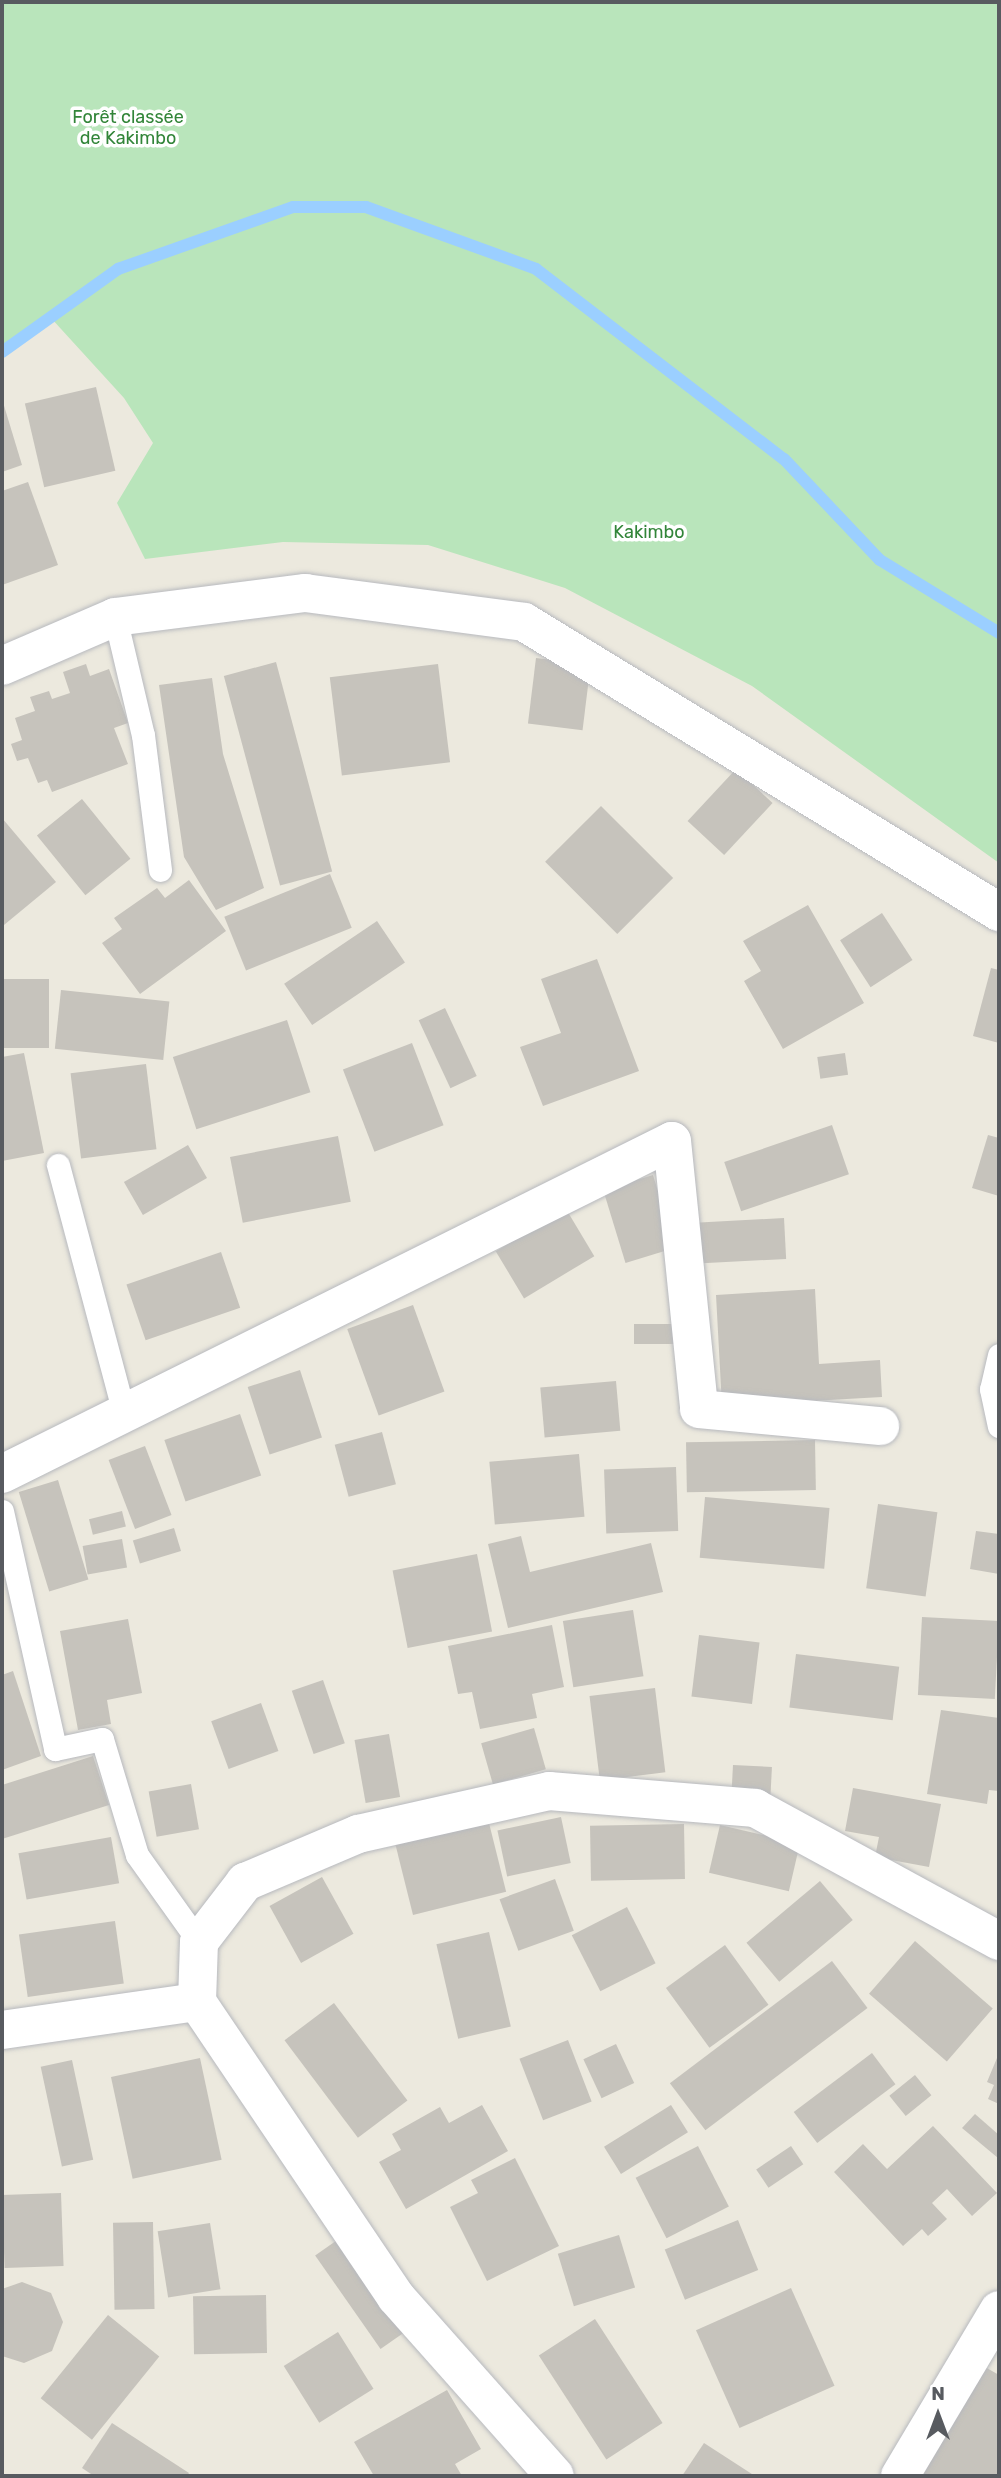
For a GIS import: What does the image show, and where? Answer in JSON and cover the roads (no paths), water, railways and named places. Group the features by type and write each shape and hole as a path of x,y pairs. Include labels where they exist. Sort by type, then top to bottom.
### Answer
{"street":[{"path":"2,666 115,617 305,593 524,622 999,912"},
{"path":"2,1474 672,1141 699,1409 880,1426"},
{"path":"555,2476 396,2297 197,2002 199,1942 245,1882 358,1834 549,1791 755,1808 999,1941"},
{"path":"2,2030 197,2002"},
{"path":"900,2476 996,2324"}],"lane":[{"path":"115,617 144,735 160,870"},
{"path":"58,1165 124,1413"},
{"path":"999,1355 991,1389 999,1426"},
{"path":"2,1511 55,1749 102,1739 137,1855 199,1942"}],"waterway":[{"path":"2,352 118,269 293,207 366,207 536,269 784,459 880,560 999,633"}],"park label":[{"name":"Forêt classée de Kakimbo","path":"128,128"},
{"name":"Kakimbo","path":"649,532"}]}
